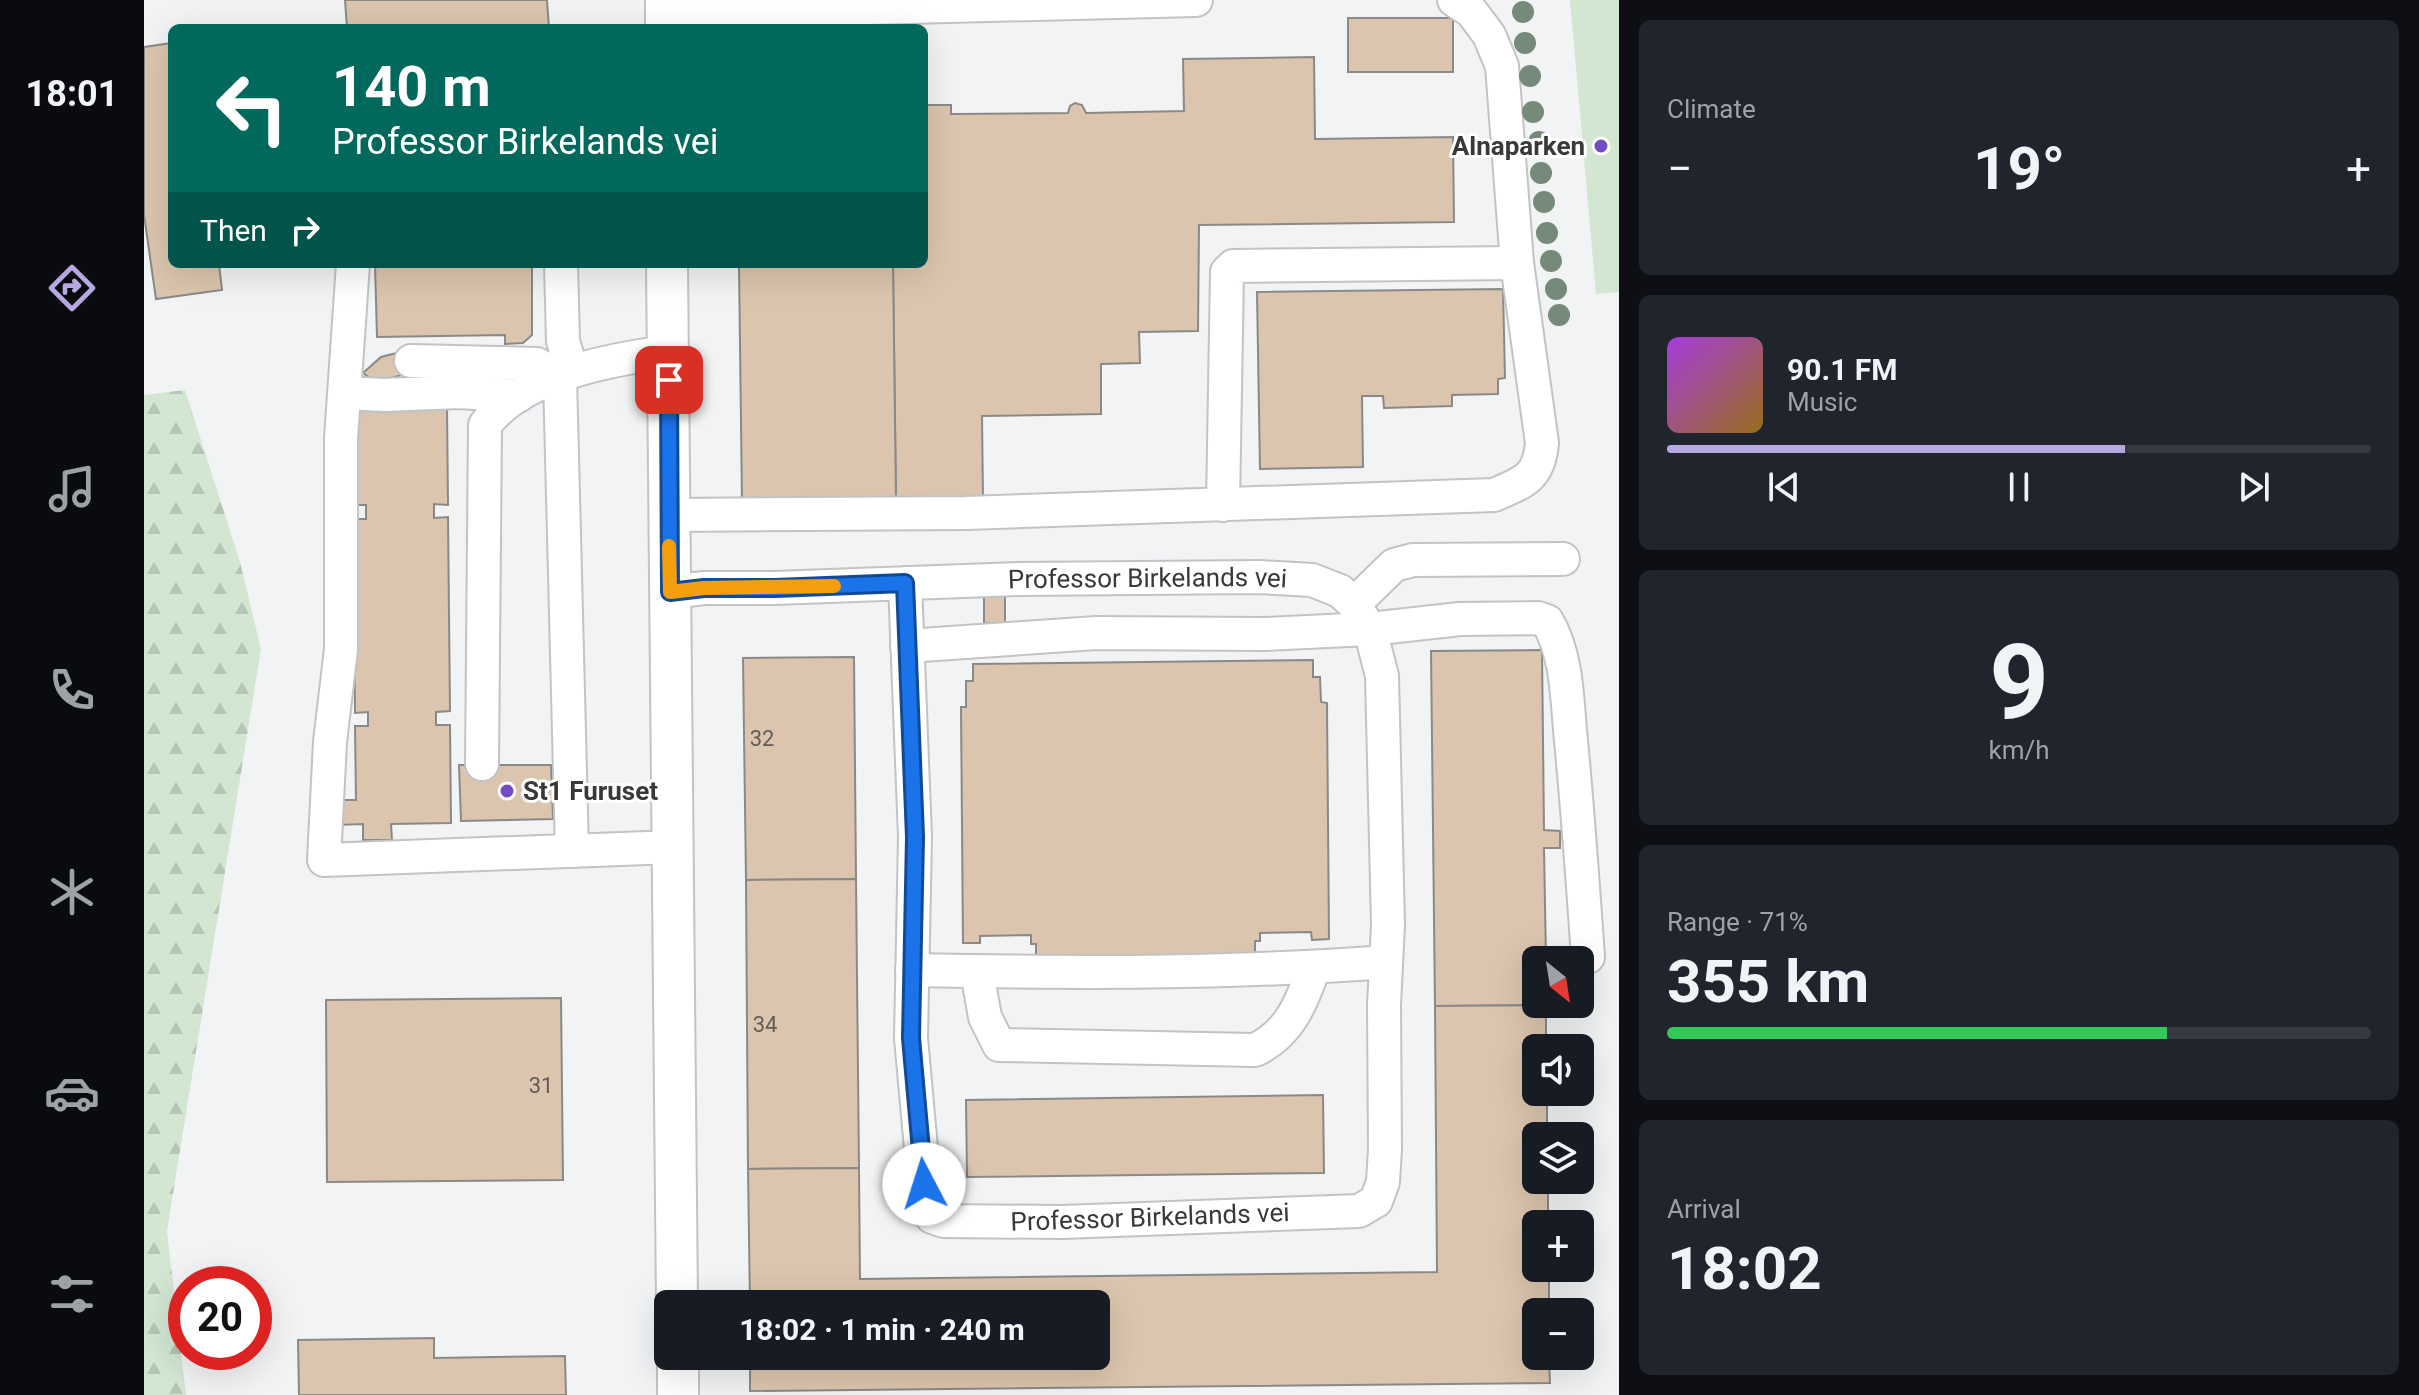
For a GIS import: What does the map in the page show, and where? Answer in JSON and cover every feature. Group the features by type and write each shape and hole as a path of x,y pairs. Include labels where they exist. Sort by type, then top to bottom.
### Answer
{"main road":[{"path":"667,268 677,1290"},
{"path":"678,1370 678,1395"}],"lane":[{"path":"666,14 811,5 1196,0"},
{"path":"669,515 966,513 1494,495 1523,482 1539,466 1542,443 1517,263 1502,66 1489,35 1471,11 1454,0"},
{"path":"1223,505 1227,272 1233,266 1517,263"},
{"path":"353,268 341,438 341,649 330,742 324,860 674,847"},
{"path":"561,268 566,374 572,851"},
{"path":"482,764 485,425 496,410 518,396 566,374 625,357 668,352"},
{"path":"411,361 537,364 566,374"},
{"path":"346,393 459,392 518,396"},
{"path":"1362,616 1394,565 1413,560 1563,559"},
{"name":"Professor Birkelands vei","path":"670,592 704,588 775,588 905,583 1259,577 1312,580 1340,591 1362,616 1382,676 1388,925 1385,1149 1383,1182 1376,1201 1359,1211 1062,1222 944,1221 932,1217 926,1203 911,1038 915,837 905,583"},
{"name":"Professor Birkelands vei","path":"907,646 1096,633 1265,634 1362,616 1538,618 1547,621 1557,637 1563,666 1587,946"},
{"path":"912,970 1082,974 1314,968 1386,962"},
{"path":"977,972 985,1017 999,1045 1255,1050 1269,1044 1291,1021 1302,1003 1314,968"}],"green space":[{"name":"Alnaparken","path":"1570,0 1619,0 1619,292 1596,294"},
{"path":"185,390 240,562 261,649 167,1231 171,1266 168,1266 168,1370 183,1370 186,1395 144,1395 144,395"}],"building":[{"path":"345,0 547,0 549,24 347,24"},
{"path":"1348,18 1453,18 1453,72 1348,72"},
{"path":"168,44 168,268 219,268 222,290 156,299 144,215 144,47"},
{"path":"1314,57 1315,139 1453,137 1454,222 1199,225 1198,331 1139,332 1140,363 1101,364 1101,414 982,416 983,500 896,501 893,268 928,268 928,105 951,105 951,114 1068,113 1075,103 1082,105 1086,113 1184,111 1183,59"},
{"path":"375,268 532,268 532,335 523,343 505,344 505,335 377,337"},
{"path":"739,268 893,268 896,501 742,502"},
{"path":"1503,289 1505,378 1498,379 1498,394 1452,395 1452,406 1384,408 1383,396 1362,396 1363,467 1260,469 1257,292"},
{"path":"408,350 405,374 381,386 363,373 381,357"},
{"path":"447,405 448,505 434,504 434,518 448,517 450,711 436,712 436,725 450,725 451,823 391,824 392,840 363,840 363,824 337,825 337,800 356,800 355,726 368,726 368,712 355,713 353,519 366,519 366,505 353,505 352,407"},
{"path":"984,588 1005,594 1005,623 984,623"},
{"path":"1542,650 1544,830 1560,831 1560,848 1544,848 1546,946 1522,946 1522,1005 1435,1006 1431,651"},
{"path":"854,657 856,879 746,880 743,658"},
{"path":"1313,660 1313,677 1320,677 1321,702 1327,703 1329,939 1312,940 1311,932 1260,933 1260,941 1255,941 1255,954 1050,963 1036,956 1036,944 1031,944 1031,935 980,936 980,943 963,943 961,707 966,707 966,681 973,681 973,664"},
{"path":"459,765 551,765 553,819 461,821"},
{"path":"856,879 859,1168 748,1169 746,880"},
{"path":"561,998 563,1180 327,1182 326,1000"},
{"path":"1522,1005 1522,1018 1546,1018 1546,1034 1522,1034 1522,1106 1547,1106 1547,1122 1522,1122 1522,1194 1548,1194 1548,1210 1522,1210 1522,1282 1549,1282 1549,1298 1522,1298 1522,1370 1550,1370 1550,1383 750,1391 750,1370 1110,1370 1110,1290 750,1290 748,1169 859,1168 860,1279 1437,1272 1435,1006"},
{"path":"1323,1095 1324,1173 967,1177 966,1100"},
{"path":"434,1338 434,1358 565,1356 566,1395 299,1395 298,1340"}],"slow traffic":[{"path":"669,546 670,592 704,588 834,586"}],"place":[{"name":"Alnaparken","path":"1601,146"},
{"name":"St1 Furuset","path":"507,791"}],"route":[{"path":"669,380 670,592 704,588 905,583 915,837 911,1038 924,1184"}]}
